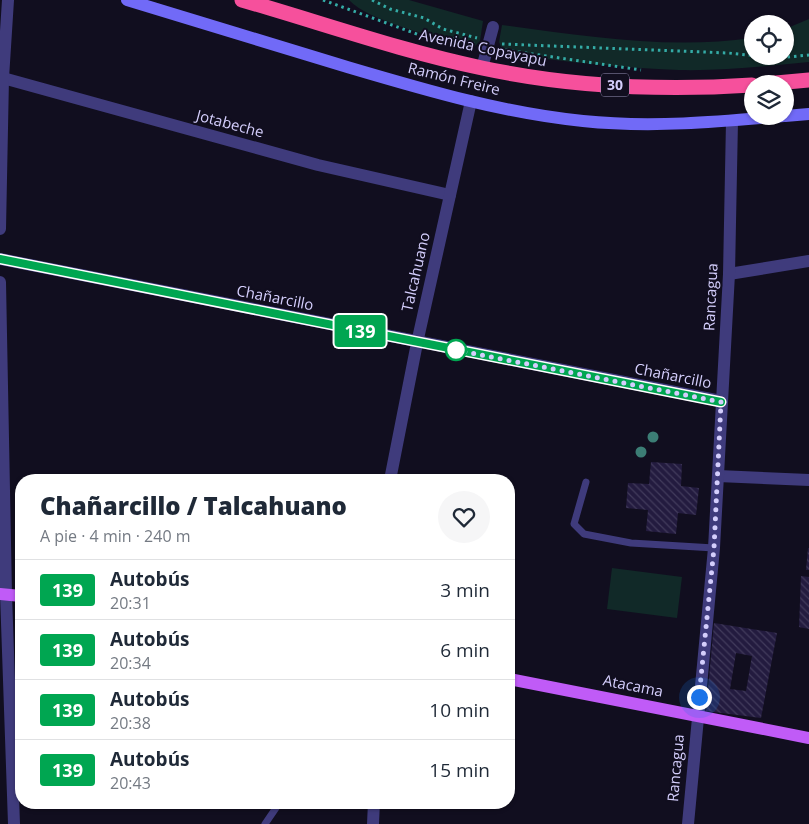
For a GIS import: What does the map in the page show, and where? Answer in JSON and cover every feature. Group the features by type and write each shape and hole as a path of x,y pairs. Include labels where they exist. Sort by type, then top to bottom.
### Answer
{"highway":[{"name":"Avenida Copayapu","path":"242,0 406,49 482,68 554,80 648,88 744,85"},
{"path":"794,81 809,80"}],"main road":[{"name":"Atacama","path":"515,680 809,738"}],"street":[{"path":"0,229 3,78 8,0"},
{"name":"Ramón Freire","path":"127,0 412,86 471,101 546,116 583,121 658,125 744,120"},
{"path":"482,68 492,27"},
{"name":"Jotabeche","path":"3,78 318,165 450,195"},
{"name":"Talcahuano","path":"391,474 417,343 471,101"},
{"name":"Ramón Freire","path":"794,115 809,114"},
{"name":"Rancagua","path":"688,824 714,548 729,274 732,121"},
{"name":"Chañarcillo","path":"0,259 721,402"},
{"path":"729,274 809,261"},
{"path":"0,282 3,594 14,824"},
{"path":"718,476 809,480"},
{"path":"373,824 374,809"}],"lane":[{"path":"586,482 574,524 584,534 631,543 714,548"},
{"path":"265,824 275,809"}],"path":[{"path":"323,0 425,37 457,39 488,44 728,53 778,58 809,55"},
{"path":"372,0 390,9 424,18 443,29 513,53 647,70"}],"green space":[{"path":"349,0 409,0 483,21 480,41 473,48 407,28 372,15"},
{"path":"809,19 809,62 794,63 794,25"},
{"path":"502,25 627,40 690,43 744,39 744,65 776,65 712,70 635,68 504,54 499,42"},
{"path":"612,568 682,577 677,618 607,609"}],"building":[{"path":"651,462 682,464 681,486 699,488 696,515 678,513 676,534 646,531 648,510 626,508 628,483 649,484"},
{"path":"808,548 809,570 806,570"},
{"path":"801,576 809,577 809,629 799,627"},
{"path":"714,623 777,633 761,718 706,711","holes":["736,653 752,656 746,691 730,689"]}],"bus line":[{"name":"139","path":"0,259 721,402"}],"route":[{"path":"456,350 721,402 714,548 699,697"}]}
